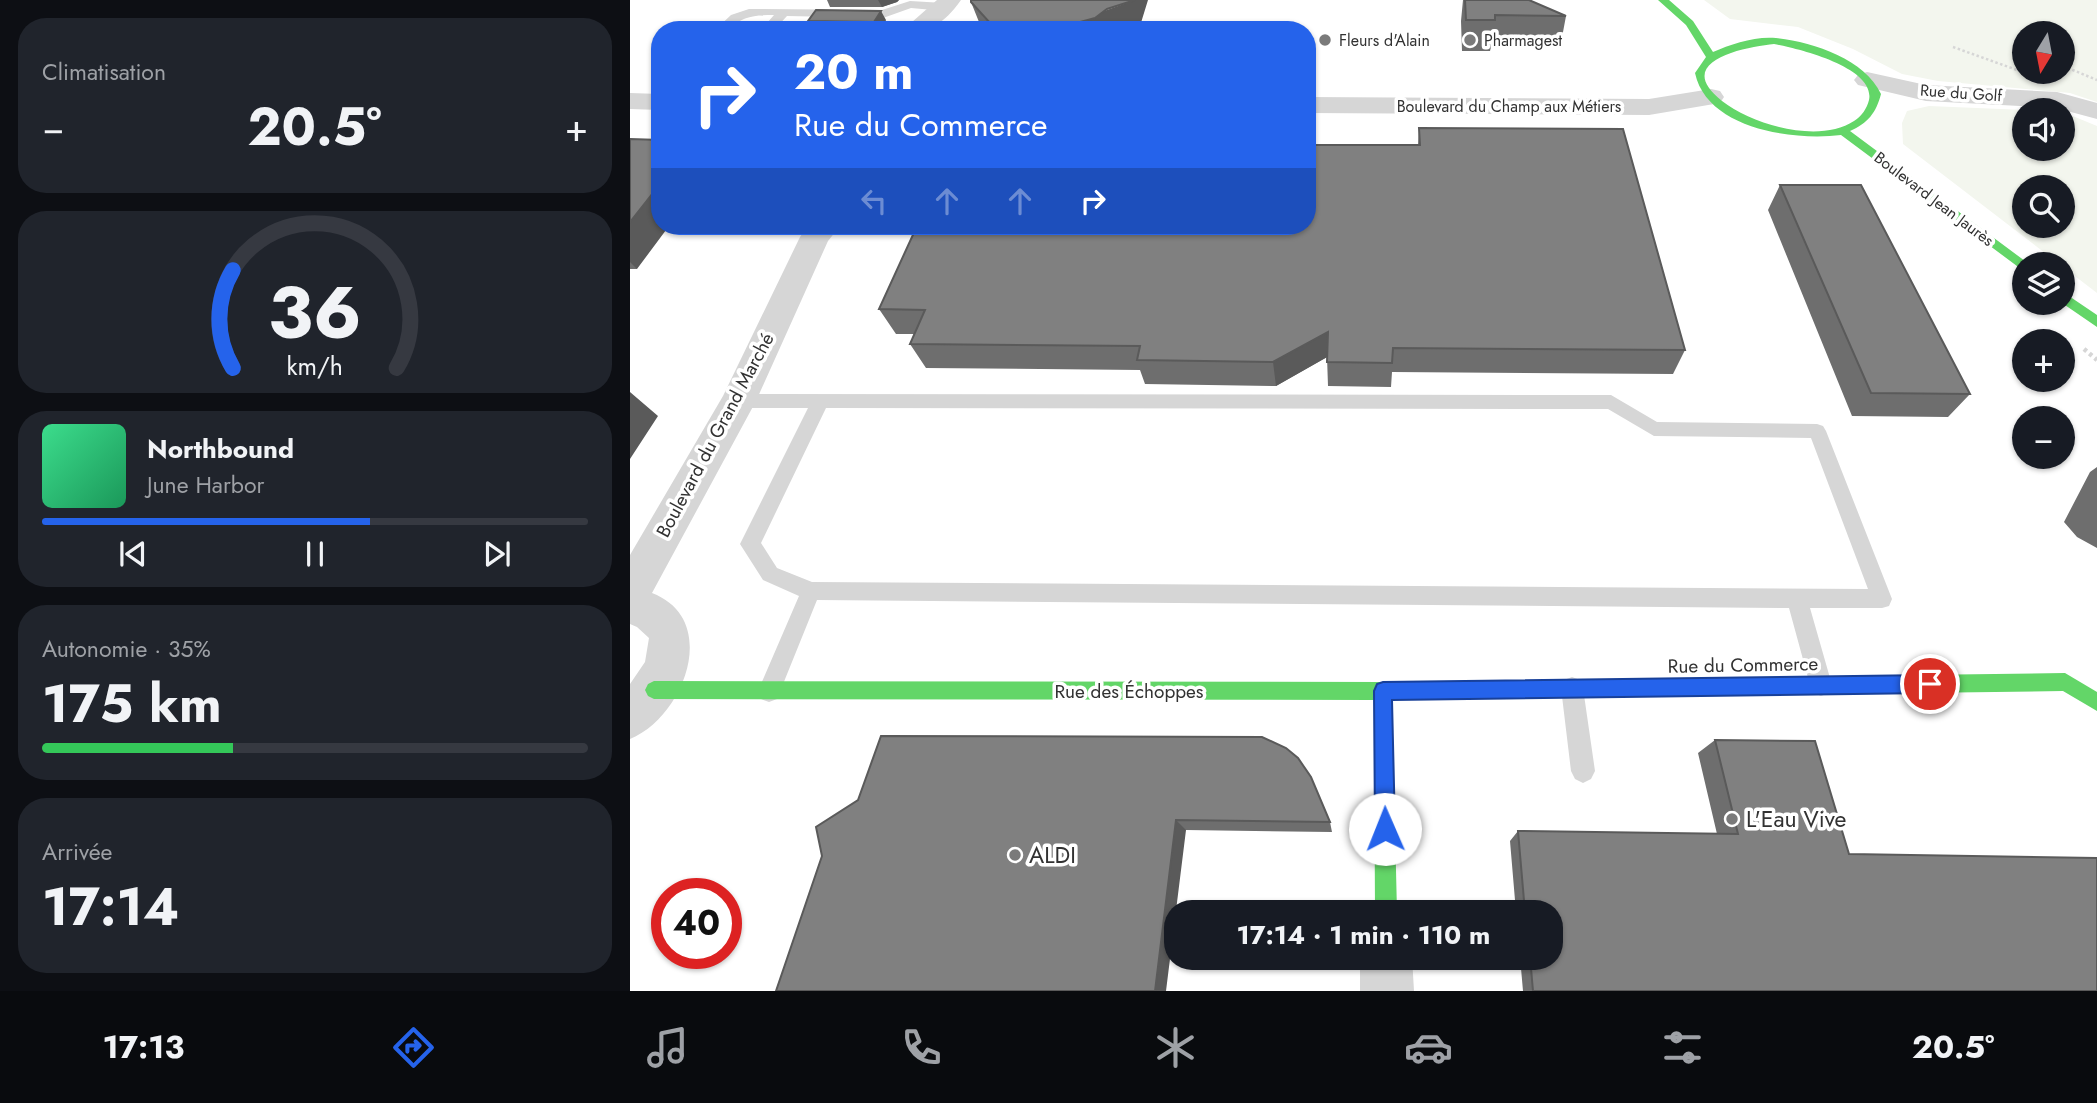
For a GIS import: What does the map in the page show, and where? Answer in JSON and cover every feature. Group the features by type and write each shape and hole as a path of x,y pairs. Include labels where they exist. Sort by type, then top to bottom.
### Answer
{"street":[{"path":"1663,0 1690,23 1710,56"},
{"path":"931,21 947,12"},
{"path":"1727,28 1748,42"},
{"path":"1774,41 1801,45 1828,54 1851,66 1867,80 1875,95 1873,110 1862,122 1843,131 1816,134 1765,127 1729,112 1711,97 1702,82 1702,68 1710,56 1726,47 1748,42 1774,41"},
{"name":"Rue du Golf","path":"1867,80 1926,93 2057,100 2097,111"},
{"name":"Boulevard du Champ aux Métiers","path":"1316,105 1649,107 1711,97"},
{"path":"630,101 651,101"},
{"name":"Boulevard Jean Jaurès","path":"1843,131 2012,258"},
{"name":"Boulevard du Grand Marché","path":"630,593 738,401 816,235"},
{"path":"2075,306 2097,322"},
{"path":"630,605 647,608 664,621 671,640 668,664 642,704"},
{"name":"Rue du Commerce","path":"1383,691 2065,682 2097,702"},
{"name":"Rue des Échoppes","path":"642,704 769,691 1383,691"},
{"path":"1383,691 1386,900"},
{"path":"1386,970 1387,991"}],"lane":[{"path":"731,21 737,15 749,11 883,13 910,4 947,12"},
{"path":"776,21 784,12"},
{"path":"840,21 846,13"},
{"path":"738,401 1611,402 1654,429 1817,431 1882,599 811,591 770,574 750,544 820,402"},
{"path":"769,691 811,591"},
{"path":"1797,598 1822,685"},
{"path":"1572,688 1583,771"}],"path":[{"path":"1953,47 2012,67"},
{"path":"2076,72 2097,82"},
{"path":"2084,83 2097,82"}],"shaded area":[{"path":"1704,0 2097,0 2097,102 2070,93 1938,81 1902,74 1853,49 1798,27 1730,19"},
{"path":"1929,106 2012,109 2012,161 2075,161 2075,117 2097,126 2097,293 2075,276 2075,252 2044,252 2025,238 2075,238 2075,175 2012,175 2012,228 1903,144 1902,123 1907,111"}],"building":[{"path":"1135,0 1107,9 1095,18 1084,21 988,21 971,2"},
{"path":"1465,0 1529,0 1566,16 1495,15 1495,20 1466,20"},
{"path":"816,10 881,11 875,21 808,21"},
{"path":"1419,128 1623,129 1685,350 1393,348 1392,363 1327,362 1328,332 1273,362 1137,360 1140,346 910,344 925,310 879,309 913,235 1316,235 1316,145 1420,145"},
{"path":"630,139 651,140 651,195 630,222"},
{"path":"1780,185 1861,185 1970,394 1871,393"},
{"name":"ALDI","path":"881,736 1262,737 1286,748 1298,758 1311,777 1330,822 1176,820 1166,900 1164,900 1155,991 776,991 822,856 816,827 858,800"},
{"path":"1715,740 1815,741 1849,854 2097,858 2097,991 1533,991 1531,970 1563,970 1563,900 1524,900 1518,831 1738,834"}],"traffic: fast":[{"path":"1663,0 1690,23 1710,56"},
{"path":"1774,41 1822,53 1857,71 1870,82 1875,94 1872,109 1859,123 1841,131 1795,133 1749,121 1729,112 1715,101 1703,86 1700,73 1705,63 1729,49 1774,41"},
{"path":"1843,131 2012,258"},
{"path":"2075,306 2097,322"},
{"path":"1383,691 2065,682 2097,702"},
{"path":"654,690 1383,691 1386,900"}],"place":[{"name":"Fleurs d'Alain","path":"1325,40"},
{"name":"Pharmagest","path":"1470,40"},
{"name":"L'Eau Vive","path":"1732,819"},
{"name":"ALDI","path":"1015,855"}],"route":[{"path":"1385,829 1383,691 1930,684"}]}
